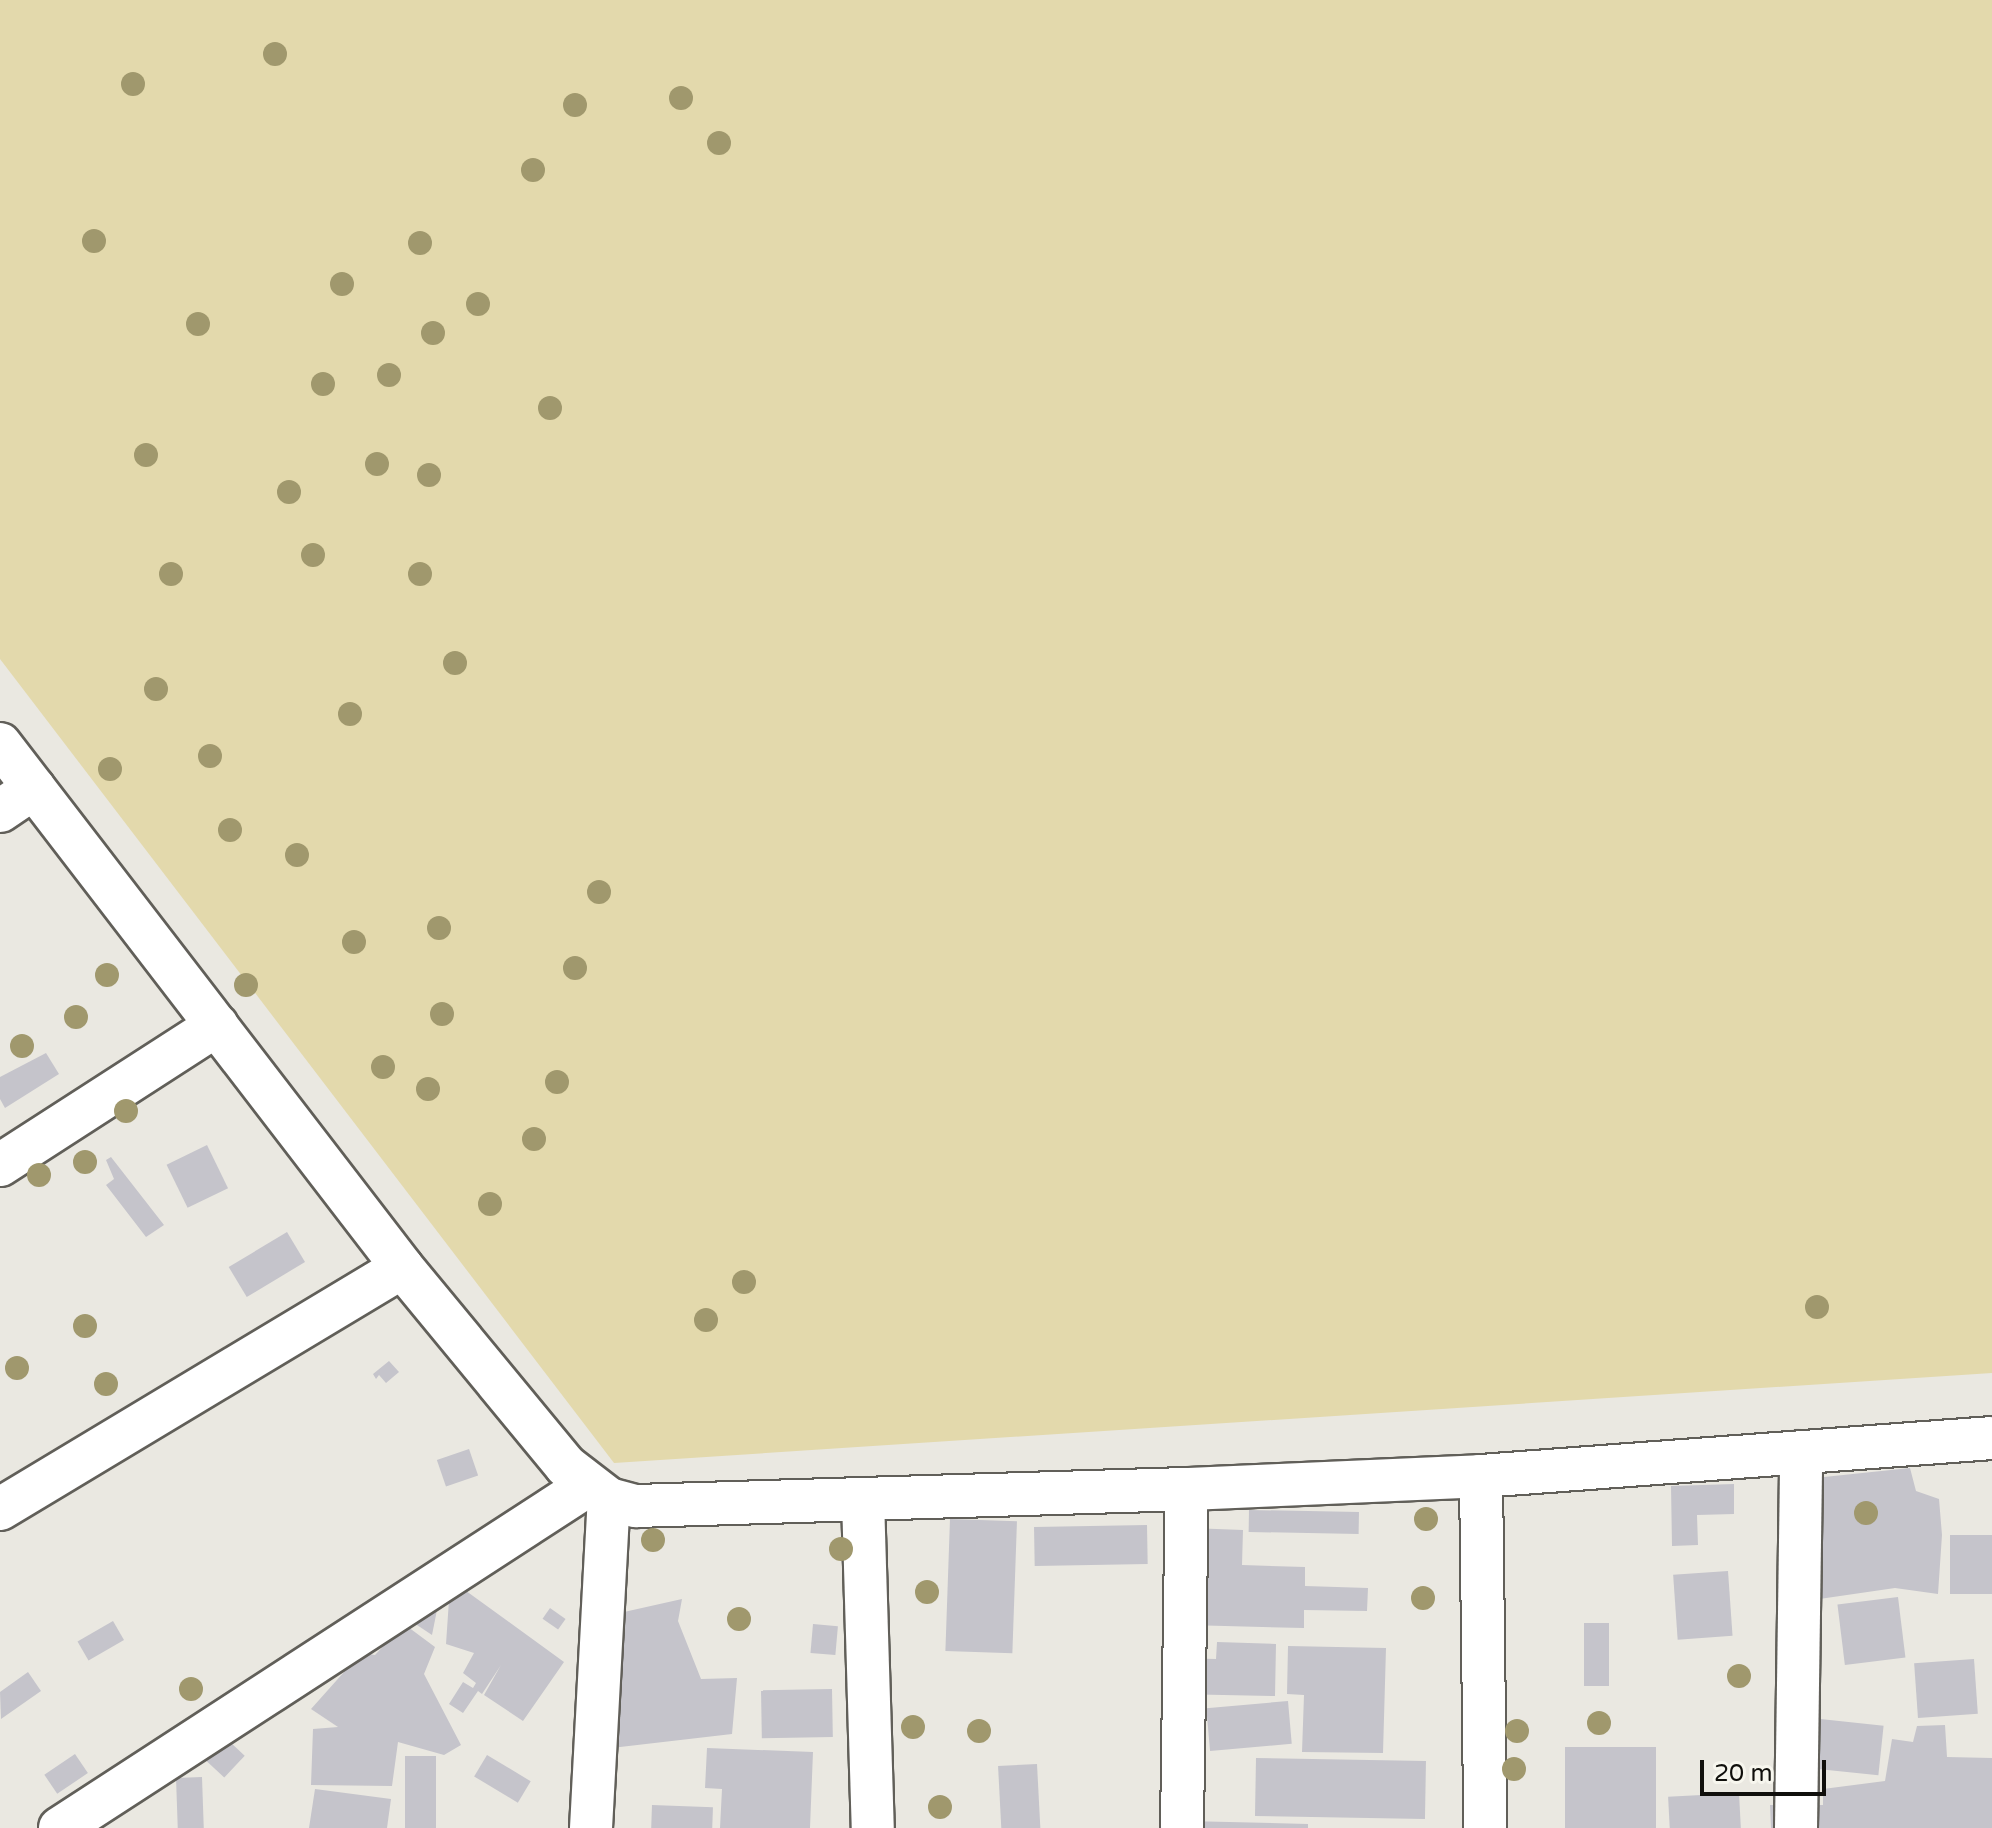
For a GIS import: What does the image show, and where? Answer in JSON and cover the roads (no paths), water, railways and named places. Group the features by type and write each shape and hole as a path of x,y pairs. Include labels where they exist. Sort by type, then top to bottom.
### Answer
{"street":[{"path":"0,744 402,1267 566,1466 598,1492 636,1506 1187,1489 1481,1476 1992,1438"},
{"path":"0,811 34,788"},
{"path":"0,1165 217,1025"},
{"path":"0,1509 402,1267"},
{"path":"1796,1828 1801,1452"},
{"path":"1481,1476 1485,1828"},
{"path":"1182,1828 1187,1489"},
{"path":"60,1828 598,1492"},
{"path":"591,1828 598,1492"},
{"path":"863,1499 873,1828"}]}
